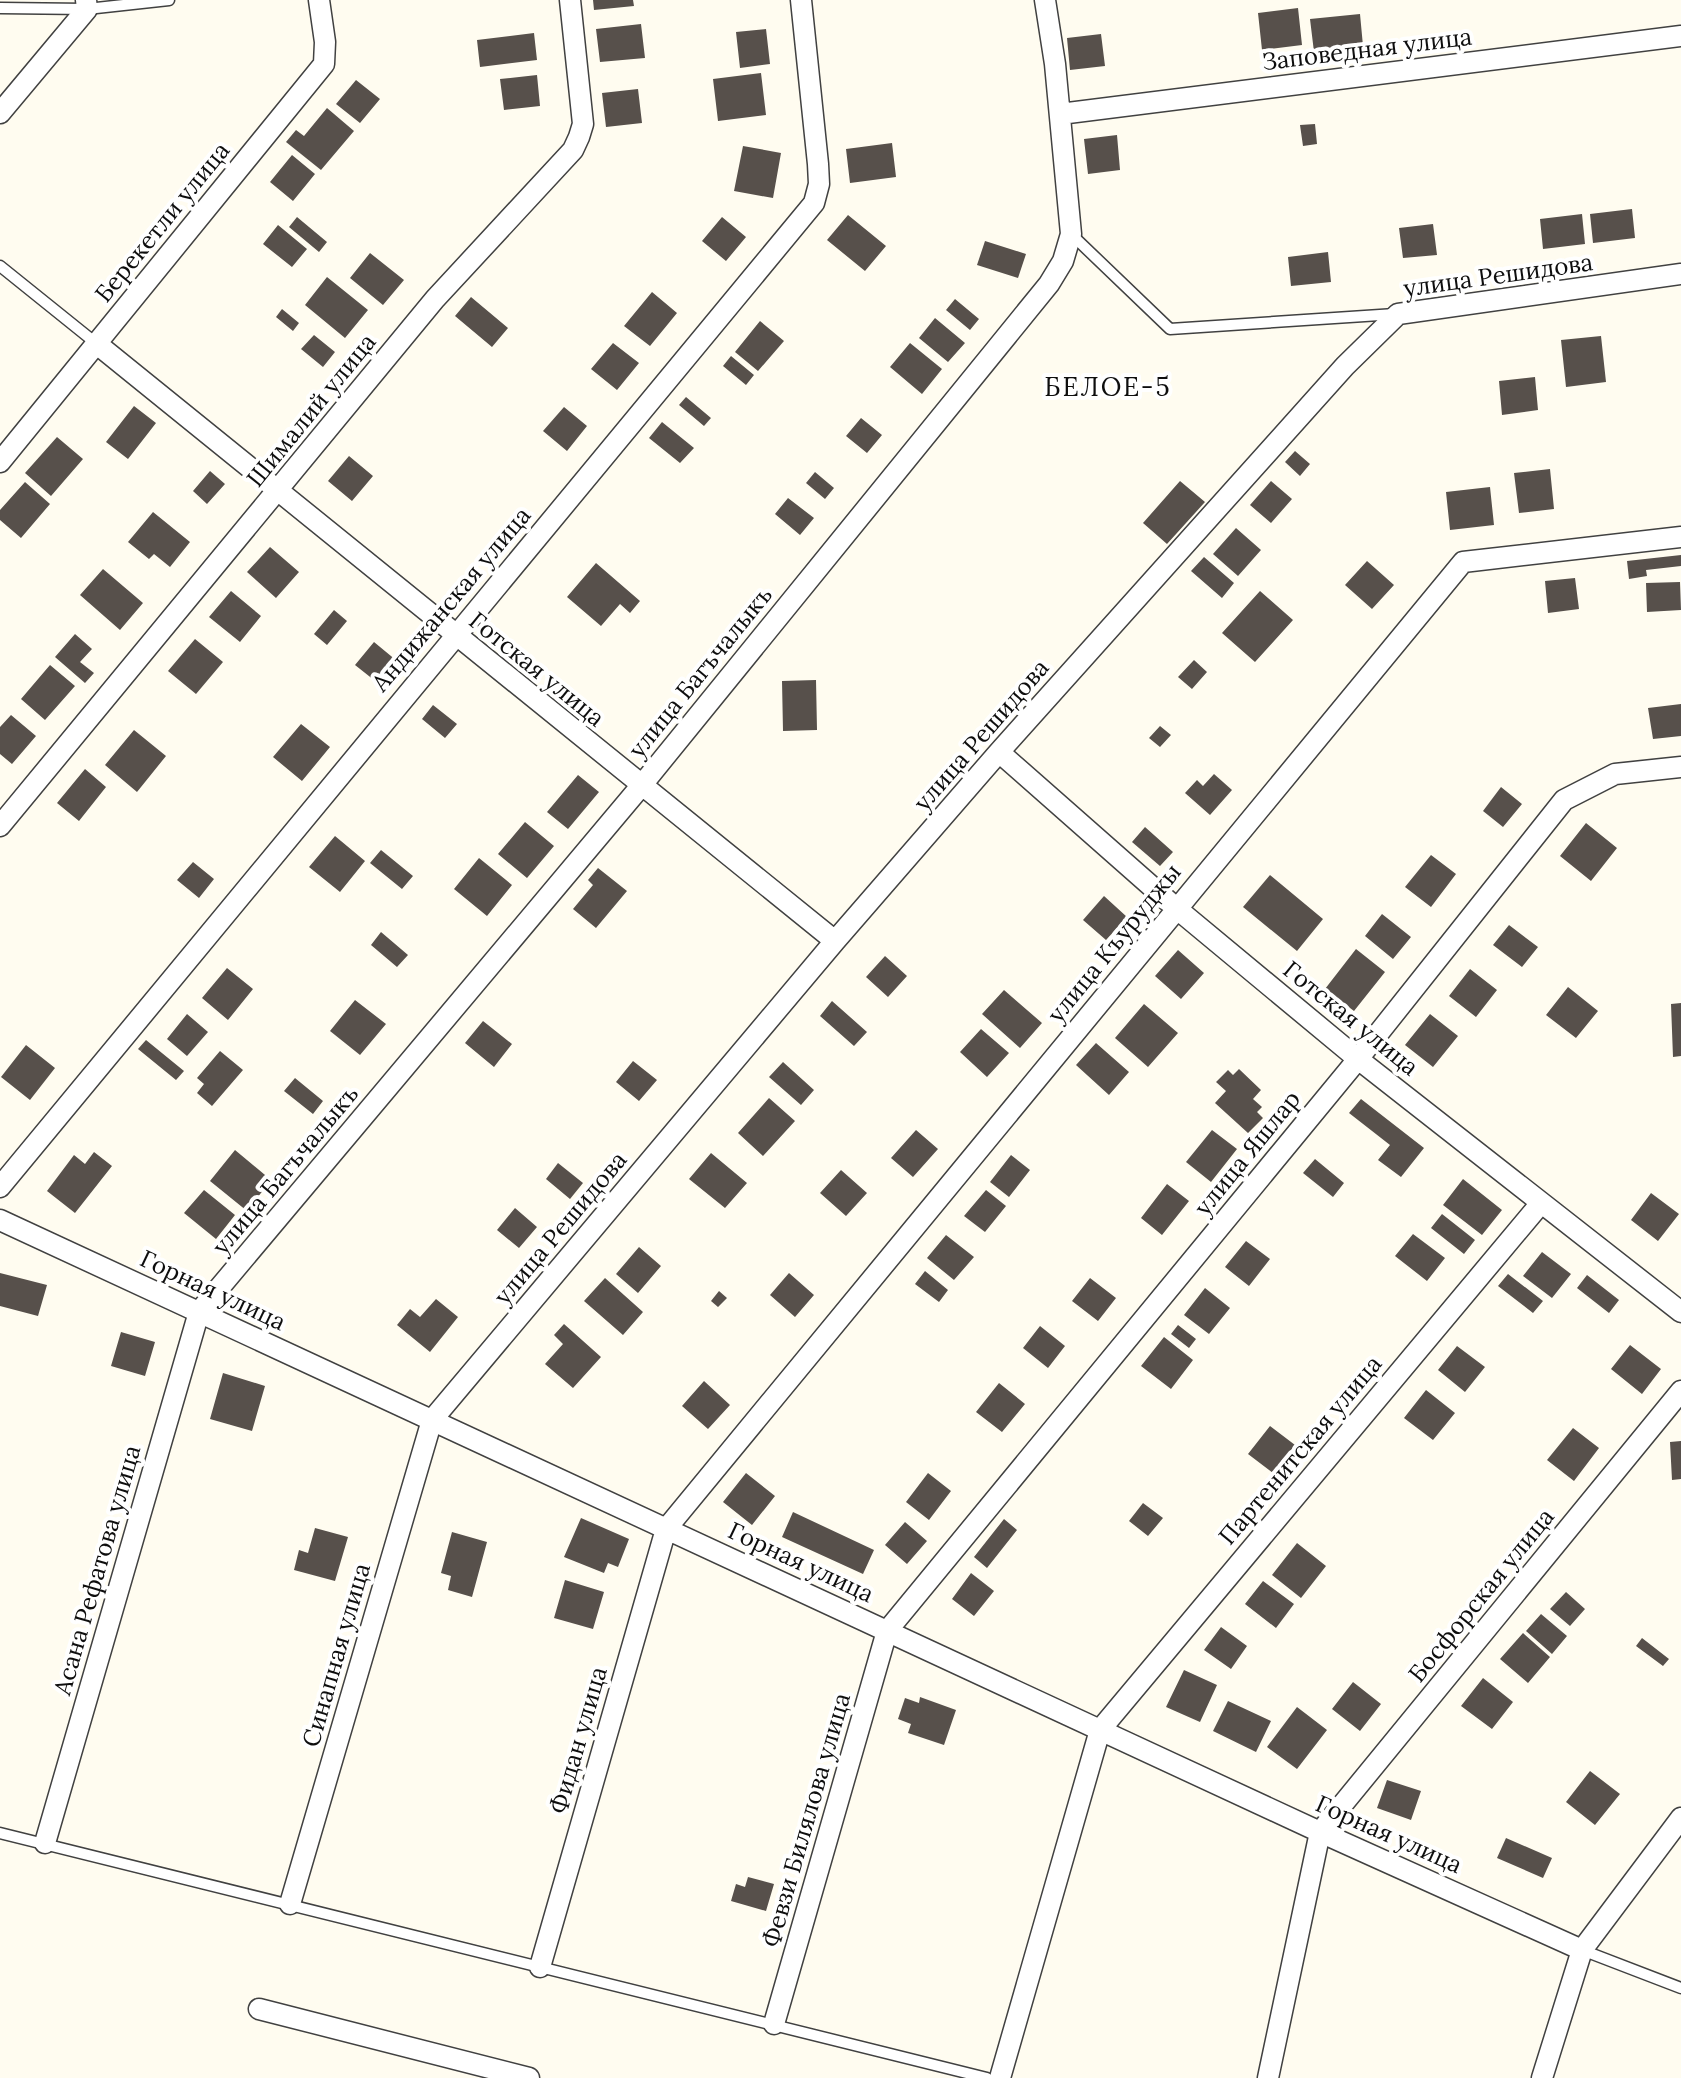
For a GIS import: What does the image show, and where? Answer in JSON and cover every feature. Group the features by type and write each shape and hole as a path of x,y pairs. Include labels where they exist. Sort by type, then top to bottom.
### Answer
{"street":[{"name":"Берекетли улица","path":"0,462 324,64 325,42 319,0"},
{"name":"Шималий улица","path":"0,826 435,299 573,150 583,124 570,0"},
{"name":"Андижанская улица","path":"0,1187 814,203 819,184 818,164 801,0"},
{"name":"улица Багъчалыкъ","path":"199,1312 641,786 1049,284 1063,261 1071,234 1045,0"},
{"path":"0,113 86,5"},
{"name":"Заповедная улица","path":"1060,114 1681,36"},
{"name":"улица Решидова","path":"432,1420 835,941 999,752 1334,378 1398,314 1681,274"},
{"name":"Готская улица","path":"97,344 835,941"},
{"name":"улица Къуруджы","path":"666,1529 1463,562 1681,537"},
{"name":"Готская улица","path":"999,752 1176,908 1358,1059 1681,1312"},
{"name":"улица Яшлар","path":"887,1631 1358,1059 1564,800 1615,774 1681,767"},
{"name":"Партенитская улица","path":"1100,1730 1541,1203"},
{"name":"Горная улица","path":"0,1220 1320,1832 1582,1950"},
{"name":"Асана Рефатова улица","path":"45,1843 199,1312"},
{"name":"Босфорская улица","path":"1320,1832 1681,1391"},
{"name":"Синапная улица","path":"290,1904 432,1420"},
{"name":"Фидан улица","path":"540,1967 666,1529"},
{"name":"Февзи Билялова улица","path":"774,2024 887,1631"},
{"path":"1000,2078 1100,1730"},
{"path":"1542,2078 1582,1950 1681,1818"},
{"path":"1268,2078 1320,1832"},
{"path":"259,2009 529,2078"}],"lane":[{"path":"0,8 169,0"},
{"path":"1071,234 1170,329 1398,314"},
{"path":"0,266 97,344"},
{"path":"0,1833 987,2078"},
{"path":"1582,1950 1681,1988"}],"building":[{"path":"593,0 633,0 634,6 594,10"},
{"path":"1298,8 1302,45 1262,50 1258,13"},
{"path":"1360,14 1363,46 1314,52 1310,19"},
{"path":"641,24 645,58 600,62 596,29"},
{"path":"766,29 770,64 740,68 736,32"},
{"path":"534,33 537,60 480,67 477,40"},
{"path":"1101,34 1105,66 1070,70 1067,38"},
{"path":"761,73 766,115 718,121 713,79"},
{"path":"537,75 540,106 504,110 500,79"},
{"path":"356,80 380,99 360,123 336,104"},
{"path":"638,89 642,123 606,127 602,93"},
{"path":"327,108 354,131 321,170 286,142 296,130 304,136"},
{"path":"1315,124 1317,144 1303,146 1300,125"},
{"path":"1117,135 1120,170 1088,174 1084,139"},
{"path":"892,143 896,177 850,183 846,149"},
{"path":"743,146 781,153 773,198 734,191"},
{"path":"292,155 315,174 293,201 270,182"},
{"path":"1632,209 1635,238 1593,243 1590,214"},
{"path":"1582,214 1585,244 1543,249 1540,219"},
{"path":"848,215 886,246 865,271 827,240"},
{"path":"297,217 327,242 319,252 289,227"},
{"path":"722,217 746,237 726,261 702,241"},
{"path":"1433,224 1437,255 1403,258 1399,228"},
{"path":"278,225 307,249 292,267 263,244"},
{"path":"985,241 1026,254 1018,278 977,265"},
{"path":"1328,252 1331,282 1291,286 1288,257"},
{"path":"370,253 404,280 383,305 350,278"},
{"path":"327,277 368,310 345,338 305,305"},
{"path":"652,292 677,313 650,346 624,326"},
{"path":"471,297 508,328 492,347 455,316"},
{"path":"955,299 979,319 970,330 946,310"},
{"path":"282,309 299,323 293,331 276,317"},
{"path":"935,318 965,343 948,362 919,338"},
{"path":"760,321 784,341 758,371 735,352"},
{"path":"314,335 335,352 323,367 301,349"},
{"path":"1601,336 1606,382 1566,387 1561,340"},
{"path":"613,343 639,363 617,390 591,369"},
{"path":"910,343 942,369 922,394 890,367"},
{"path":"731,356 754,375 746,385 723,366"},
{"path":"1535,377 1538,410 1502,415 1499,381"},
{"path":"686,397 711,418 704,426 679,405"},
{"path":"134,406 156,423 128,459 106,442"},
{"path":"564,407 587,426 567,451 543,431"},
{"path":"861,418 882,435 867,453 846,436"},
{"path":"662,422 694,448 680,463 649,438"},
{"path":"57,437 83,459 51,496 25,473"},
{"path":"1295,451 1310,464 1300,476 1285,462"},
{"path":"349,456 373,476 352,501 328,481"},
{"path":"1550,469 1554,509 1519,513 1514,473"},
{"path":"210,471 225,484 207,504 193,491"},
{"path":"815,472 834,488 825,499 806,483"},
{"path":"1180,481 1205,502 1167,544 1143,523"},
{"path":"1271,481 1292,499 1271,523 1250,505"},
{"path":"25,482 50,504 21,538 0,520 0,510"},
{"path":"1490,487 1494,525 1450,530 1446,492"},
{"path":"788,498 814,518 800,535 775,514"},
{"path":"153,512 190,542 170,567 154,554 149,559 128,542"},
{"path":"1236,528 1261,550 1238,576 1213,554"},
{"path":"270,547 299,572 276,598 247,572"},
{"path":"1681,555 1681,566 1646,570 1647,576 1629,579 1627,561"},
{"path":"1204,557 1234,583 1222,598 1191,571"},
{"path":"1367,561 1394,585 1372,609 1345,585"},
{"path":"596,563 640,601 630,613 620,604 601,626 567,597"},
{"path":"103,569 143,603 120,630 80,595"},
{"path":"1575,578 1579,609 1548,613 1545,581"},
{"path":"1680,582 1681,610 1647,612 1646,583"},
{"path":"231,591 261,616 240,642 209,617"},
{"path":"1260,591 1293,620 1255,662 1222,633"},
{"path":"334,610 347,621 327,645 314,634"},
{"path":"75,634 92,649 80,662 94,673 85,683 55,657"},
{"path":"195,639 223,662 196,694 168,671"},
{"path":"374,642 397,661 379,684 355,665"},
{"path":"1194,660 1207,672 1192,689 1178,677"},
{"path":"50,665 75,686 45,720 21,699"},
{"path":"816,680 817,730 783,731 782,681"},
{"path":"1681,704 1681,736 1653,739 1648,708"},
{"path":"433,705 457,724 445,738 422,719"},
{"path":"11,715 36,736 12,764 0,754 0,727"},
{"path":"301,724 330,747 302,781 273,757"},
{"path":"1160,726 1171,735 1160,747 1149,738"},
{"path":"134,730 166,756 137,792 105,765"},
{"path":"85,769 106,787 79,821 57,803"},
{"path":"1214,774 1232,790 1210,815 1185,793 1197,780 1203,786"},
{"path":"578,775 599,792 568,829 547,812"},
{"path":"1501,787 1522,804 1503,827 1483,811"},
{"path":"525,822 554,846 527,878 498,854"},
{"path":"1586,823 1617,848 1591,881 1560,856"},
{"path":"1145,827 1173,852 1160,866 1132,842"},
{"path":"335,836 365,861 340,892 309,867"},
{"path":"381,850 413,876 402,889 370,863"},
{"path":"1431,855 1456,874 1431,907 1405,887"},
{"path":"479,858 512,885 487,916 454,889"},
{"path":"193,862 214,879 199,898 177,880"},
{"path":"598,868 627,891 596,928 573,909 593,885 588,880"},
{"path":"1270,875 1323,919 1297,951 1243,907"},
{"path":"1104,896 1127,917 1106,940 1083,920"},
{"path":"1382,914 1411,937 1393,959 1365,936"},
{"path":"1509,925 1538,947 1522,967 1493,945"},
{"path":"381,932 408,955 397,967 371,945"},
{"path":"1356,949 1385,972 1354,1011 1325,989"},
{"path":"1178,950 1204,973 1181,999 1155,976"},
{"path":"885,956 907,976 888,997 866,977"},
{"path":"227,968 253,989 228,1020 202,998"},
{"path":"1470,969 1497,990 1476,1017 1449,996"},
{"path":"1568,987 1598,1011 1576,1038 1546,1015"},
{"path":"1004,990 1042,1023 1020,1048 982,1014"},
{"path":"355,1000 386,1024 360,1055 330,1031"},
{"path":"832,1001 867,1032 854,1046 820,1016"},
{"path":"1681,1003 1681,1056 1673,1057 1671,1004"},
{"path":"1144,1004 1178,1033 1148,1067 1115,1038"},
{"path":"187,1014 208,1032 187,1056 167,1039"},
{"path":"1430,1014 1458,1036 1433,1067 1405,1045"},
{"path":"483,1021 512,1044 494,1067 465,1043"},
{"path":"981,1029 1009,1053 987,1077 960,1052"},
{"path":"146,1040 184,1071 176,1080 138,1049"},
{"path":"1096,1043 1129,1072 1109,1095 1076,1065"},
{"path":"26,1045 55,1068 30,1100 1,1077"},
{"path":"220,1051 243,1070 212,1106 197,1093 204,1084 197,1078"},
{"path":"633,1061 657,1080 639,1101 616,1082"},
{"path":"783,1062 814,1090 801,1105 769,1077"},
{"path":"1239,1069 1261,1090 1253,1099 1262,1107 1257,1112 1263,1118 1248,1133 1215,1103 1226,1091 1216,1082 1228,1070 1233,1075"},
{"path":"295,1078 323,1101 313,1114 284,1091"},
{"path":"769,1098 795,1121 763,1156 738,1133"},
{"path":"1361,1099 1424,1148 1401,1177 1378,1160 1390,1145 1349,1113"},
{"path":"916,1130 938,1149 913,1177 891,1158"},
{"path":"1212,1130 1237,1149 1211,1182 1186,1162"},
{"path":"235,1150 271,1180 247,1211 210,1181"},
{"path":"94,1152 112,1166 75,1213 47,1191 74,1155 85,1164"},
{"path":"711,1153 747,1183 725,1208 689,1179"},
{"path":"1011,1155 1030,1170 1009,1197 990,1182"},
{"path":"1315,1159 1344,1183 1333,1197 1303,1173"},
{"path":"558,1163 583,1183 570,1199 546,1179"},
{"path":"841,1170 867,1193 846,1216 820,1193"},
{"path":"1463,1179 1502,1210 1482,1235 1443,1205"},
{"path":"1167,1184 1189,1201 1162,1235 1141,1218"},
{"path":"204,1190 235,1215 216,1239 184,1213"},
{"path":"986,1190 1006,1206 985,1232 964,1216"},
{"path":"1651,1193 1679,1214 1658,1241 1631,1220"},
{"path":"515,1208 537,1227 519,1248 497,1230"},
{"path":"1442,1214 1475,1240 1464,1254 1431,1228"},
{"path":"1413,1234 1445,1258 1427,1281 1395,1256"},
{"path":"946,1235 974,1257 954,1280 927,1258"},
{"path":"1246,1241 1270,1259 1249,1286 1225,1267"},
{"path":"639,1247 661,1266 638,1293 616,1274"},
{"path":"1542,1252 1571,1274 1552,1298 1523,1276"},
{"path":"925,1271 948,1290 939,1302 915,1284"},
{"path":"0,1273 47,1285 38,1316 0,1306"},
{"path":"789,1273 814,1295 795,1317 770,1295"},
{"path":"1508,1274 1543,1301 1533,1313 1498,1286"},
{"path":"1587,1275 1619,1300 1609,1313 1577,1288"},
{"path":"605,1278 643,1312 623,1335 584,1301"},
{"path":"1090,1278 1116,1298 1098,1321 1072,1301"},
{"path":"1205,1288 1230,1308 1209,1334 1184,1315"},
{"path":"719,1291 727,1298 718,1307 711,1301"},
{"path":"436,1299 458,1317 430,1352 397,1325 410,1309 420,1317"},
{"path":"564,1324 601,1357 573,1388 545,1364 563,1344 554,1335"},
{"path":"1178,1325 1196,1339 1189,1348 1171,1334"},
{"path":"1040,1326 1065,1346 1048,1368 1023,1348"},
{"path":"121,1332 155,1342 145,1376 111,1366"},
{"path":"1164,1337 1193,1360 1171,1389 1141,1366"},
{"path":"1630,1345 1661,1369 1642,1394 1611,1369"},
{"path":"1457,1346 1485,1367 1465,1392 1438,1370"},
{"path":"223,1373 265,1386 252,1431 210,1419"},
{"path":"704,1381 730,1405 708,1429 682,1406"},
{"path":"999,1383 1025,1404 1002,1432 976,1412"},
{"path":"1426,1390 1455,1413 1433,1440 1404,1418"},
{"path":"1270,1426 1295,1445 1273,1473 1248,1454"},
{"path":"1573,1428 1599,1448 1574,1481 1547,1460"},
{"path":"1681,1441 1681,1479 1672,1480 1670,1442"},
{"path":"746,1473 775,1496 752,1525 723,1502"},
{"path":"928,1473 951,1491 929,1520 906,1502"},
{"path":"1143,1503 1163,1518 1148,1536 1129,1521"},
{"path":"793,1512 874,1550 863,1574 782,1537"},
{"path":"581,1518 629,1539 618,1567 608,1563 604,1573 564,1557"},
{"path":"1004,1519 1017,1530 987,1568 974,1557"},
{"path":"905,1522 927,1541 907,1564 885,1545"},
{"path":"315,1528 348,1537 335,1581 294,1570 299,1550 308,1553"},
{"path":"452,1532 487,1542 472,1597 448,1590 451,1576 441,1573"},
{"path":"1297,1543 1326,1566 1301,1598 1272,1575"},
{"path":"971,1573 994,1591 974,1616 952,1599"},
{"path":"565,1580 604,1592 593,1629 554,1618"},
{"path":"1263,1581 1294,1604 1276,1628 1245,1604"},
{"path":"1566,1592 1585,1609 1570,1626 1550,1609"},
{"path":"1541,1614 1567,1636 1552,1654 1526,1631"},
{"path":"1221,1627 1247,1646 1231,1669 1204,1650"},
{"path":"1523,1633 1550,1657 1528,1683 1500,1659"},
{"path":"1642,1638 1669,1659 1663,1666 1636,1646"},
{"path":"1184,1670 1217,1685 1200,1722 1166,1707"},
{"path":"1483,1678 1513,1702 1492,1729 1461,1706"},
{"path":"1353,1682 1381,1704 1360,1731 1332,1709"},
{"path":"920,1697 956,1710 944,1745 908,1733 911,1724 898,1719 905,1698 919,1703"},
{"path":"1228,1701 1271,1721 1256,1752 1213,1731"},
{"path":"1297,1707 1327,1730 1297,1769 1267,1747"},
{"path":"1590,1771 1620,1794 1595,1825 1566,1802"},
{"path":"1387,1780 1421,1791 1411,1820 1377,1808"},
{"path":"1506,1838 1552,1858 1543,1878 1497,1858"},
{"path":"748,1877 774,1884 766,1911 731,1901 736,1884 745,1887"}],"district":[{"name":"БЕЛОЕ-5","path":"1108,386"}]}
